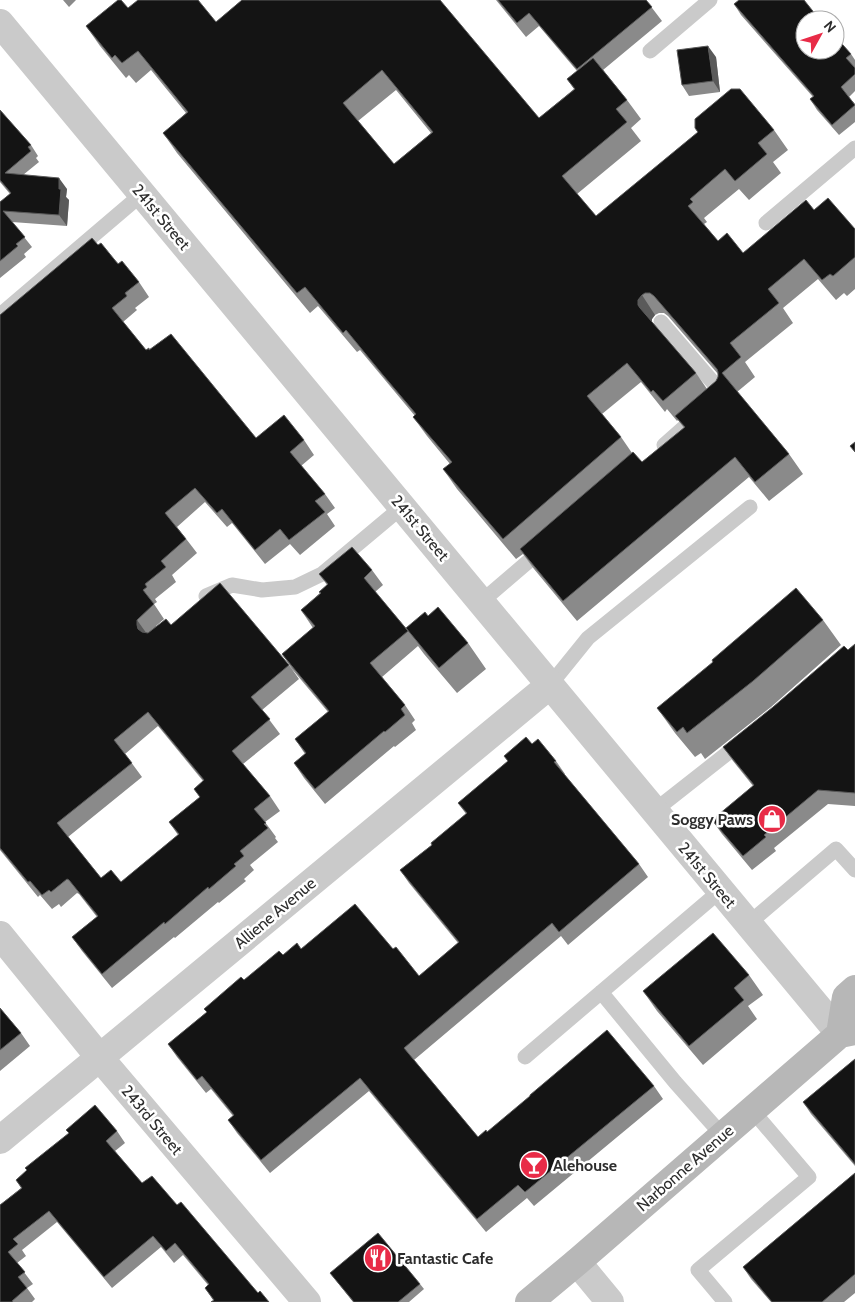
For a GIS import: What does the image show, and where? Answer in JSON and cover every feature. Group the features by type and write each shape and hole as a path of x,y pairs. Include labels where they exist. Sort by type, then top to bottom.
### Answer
{"main road":[{"path":"847,1032 846,996 855,989"},
{"name":"Narbonne Avenue","path":"530,1302 752,1110 847,1032"}],"street":[{"name":"241st Street","path":"0,23 720,891 847,1032"},
{"name":"Alliene Avenue","path":"0,1140 550,685"},
{"name":"243rd Street","path":"0,935 100,1058 307,1302"},
{"path":"577,1262 610,1302"}],"lane":[{"path":"650,51 710,0"},
{"path":"766,223 855,148"},
{"path":"0,315 142,194"},
{"path":"655,453 723,394 661,322"},
{"path":"194,607 209,594 232,585 262,590 295,588 322,574 402,507"},
{"path":"550,685 588,638 750,507"},
{"path":"481,602 556,537"},
{"path":"654,811 756,731"},
{"path":"748,924 836,848 855,870"},
{"path":"524,1057 720,891"},
{"path":"601,992 722,1136"},
{"path":"725,1302 698,1270 809,1177 752,1110"}],"building":[{"path":"118,0 121,0 128,8 138,0 198,0 216,22 242,0 440,0 539,118 575,89 567,79 593,58 627,100 616,109 627,122 562,176 596,216 698,132 695,128 695,119 731,89 740,89 774,130 758,143 767,154 735,181 725,169 690,199 693,202 688,206 718,241 727,233 743,253 806,200 814,210 828,198 855,229 855,257 833,276 830,274 822,280 804,259 768,289 779,303 730,343 741,357 722,373 789,454 755,482 735,457 563,601 520,549 633,452 642,462 685,427 675,416 716,381 718,377 717,369 654,296 650,293 642,295 638,300 640,308 696,373 663,401 653,390 651,392 627,363 587,396 621,437 503,539 443,469 452,462 413,417 416,414 346,330 343,333 305,287 297,293 163,133 188,112 138,51 122,63 115,55 112,58 86,26","holes":["382,70 433,132 394,164 343,103"]},
{"path":"498,0 646,0 652,7 577,69 529,13 517,23"},
{"path":"739,0 804,0 812,10 795,10 795,60 845,60 845,47 851,54 846,58 855,68 855,74 841,87 855,105 832,125 810,99 814,96 734,4"},
{"path":"708,46 713,81 682,85 677,50"},
{"path":"0,110 31,145 28,147 31,151 5,173 59,178 59,189 61,189 59,215 3,211 25,237 16,244 18,246 0,261 0,202 11,193 0,180"},
{"path":"92,238 98,245 101,243 118,264 122,261 139,282 125,293 127,296 112,308 146,350 149,348 149,350 171,334 256,438 284,415 304,440 290,452 325,494 315,501 325,512 289,540 280,529 255,550 222,509 217,513 195,488 165,513 186,539 161,561 166,567 145,584 147,587 143,590 154,604 137,620 138,629 148,633 166,619 171,625 220,583 289,665 251,697 270,719 232,751 270,796 254,809 268,828 240,851 244,856 234,864 236,866 165,924 164,922 102,974 72,937 98,916 69,880 67,879 51,892 49,890 42,895 30,881 28,882 0,848 0,315","holes":["148,712 204,780 194,789 200,797 169,822 179,834 121,882 111,870 101,878 57,823 132,763 114,740"]},
{"path":"855,442 855,452 850,446"},
{"path":"352,547 372,570 364,578 408,631 370,663 405,705 401,709 405,715 315,789 294,763 306,753 295,739 329,711 282,654 315,626 301,610 321,593 319,592 328,584 319,574"},
{"path":"796,588 823,620 753,681 687,733 683,727 677,732 657,708 713,662 712,660"},
{"path":"438,607 468,643 439,668 406,628 425,612 428,616"},
{"path":"855,644 855,793 818,790 764,835 766,837 743,856 712,820 754,785 723,747 844,646 848,650"},
{"path":"526,737 532,744 538,739 556,761 554,762 639,864 559,932 552,923 404,1048 478,1137 486,1130 487,1132 607,1030 654,1086 525,1192 518,1185 477,1219 360,1078 261,1160 228,1120 234,1115 202,1076 197,1080 168,1044 207,1012 204,1009 241,977 244,980 279,951 283,955 297,943 301,949 355,904 393,949 396,947 419,976 459,942 400,870 432,845 431,843 467,813 458,803 508,761 504,756"},
{"path":"713,933 749,975 734,988 744,1000 689,1046 643,991"},
{"path":"0,1008 21,1033 0,1050"},
{"path":"855,1059 855,1164 803,1102"},
{"path":"95,1105 117,1131 106,1141 142,1183 152,1176 177,1205 181,1202 258,1293 260,1291 269,1302 211,1302 214,1300 205,1288 209,1284 175,1243 166,1251 153,1236 104,1277 49,1211 13,1239 18,1244 8,1252 25,1272 18,1277 27,1288 13,1302 0,1302 0,1205 22,1188 16,1180 27,1170 25,1168 69,1133 66,1130"},
{"path":"855,1173 855,1274 822,1302 772,1302 743,1267"},
{"name":"Fantastic Cafe","path":"378,1233 420,1284 398,1302 354,1302 330,1273"}],"place":[{"name":"Soggy Paws","path":"772,819"},
{"name":"Alehouse","path":"534,1165"},
{"name":"Fantastic Cafe","path":"378,1258"}]}
